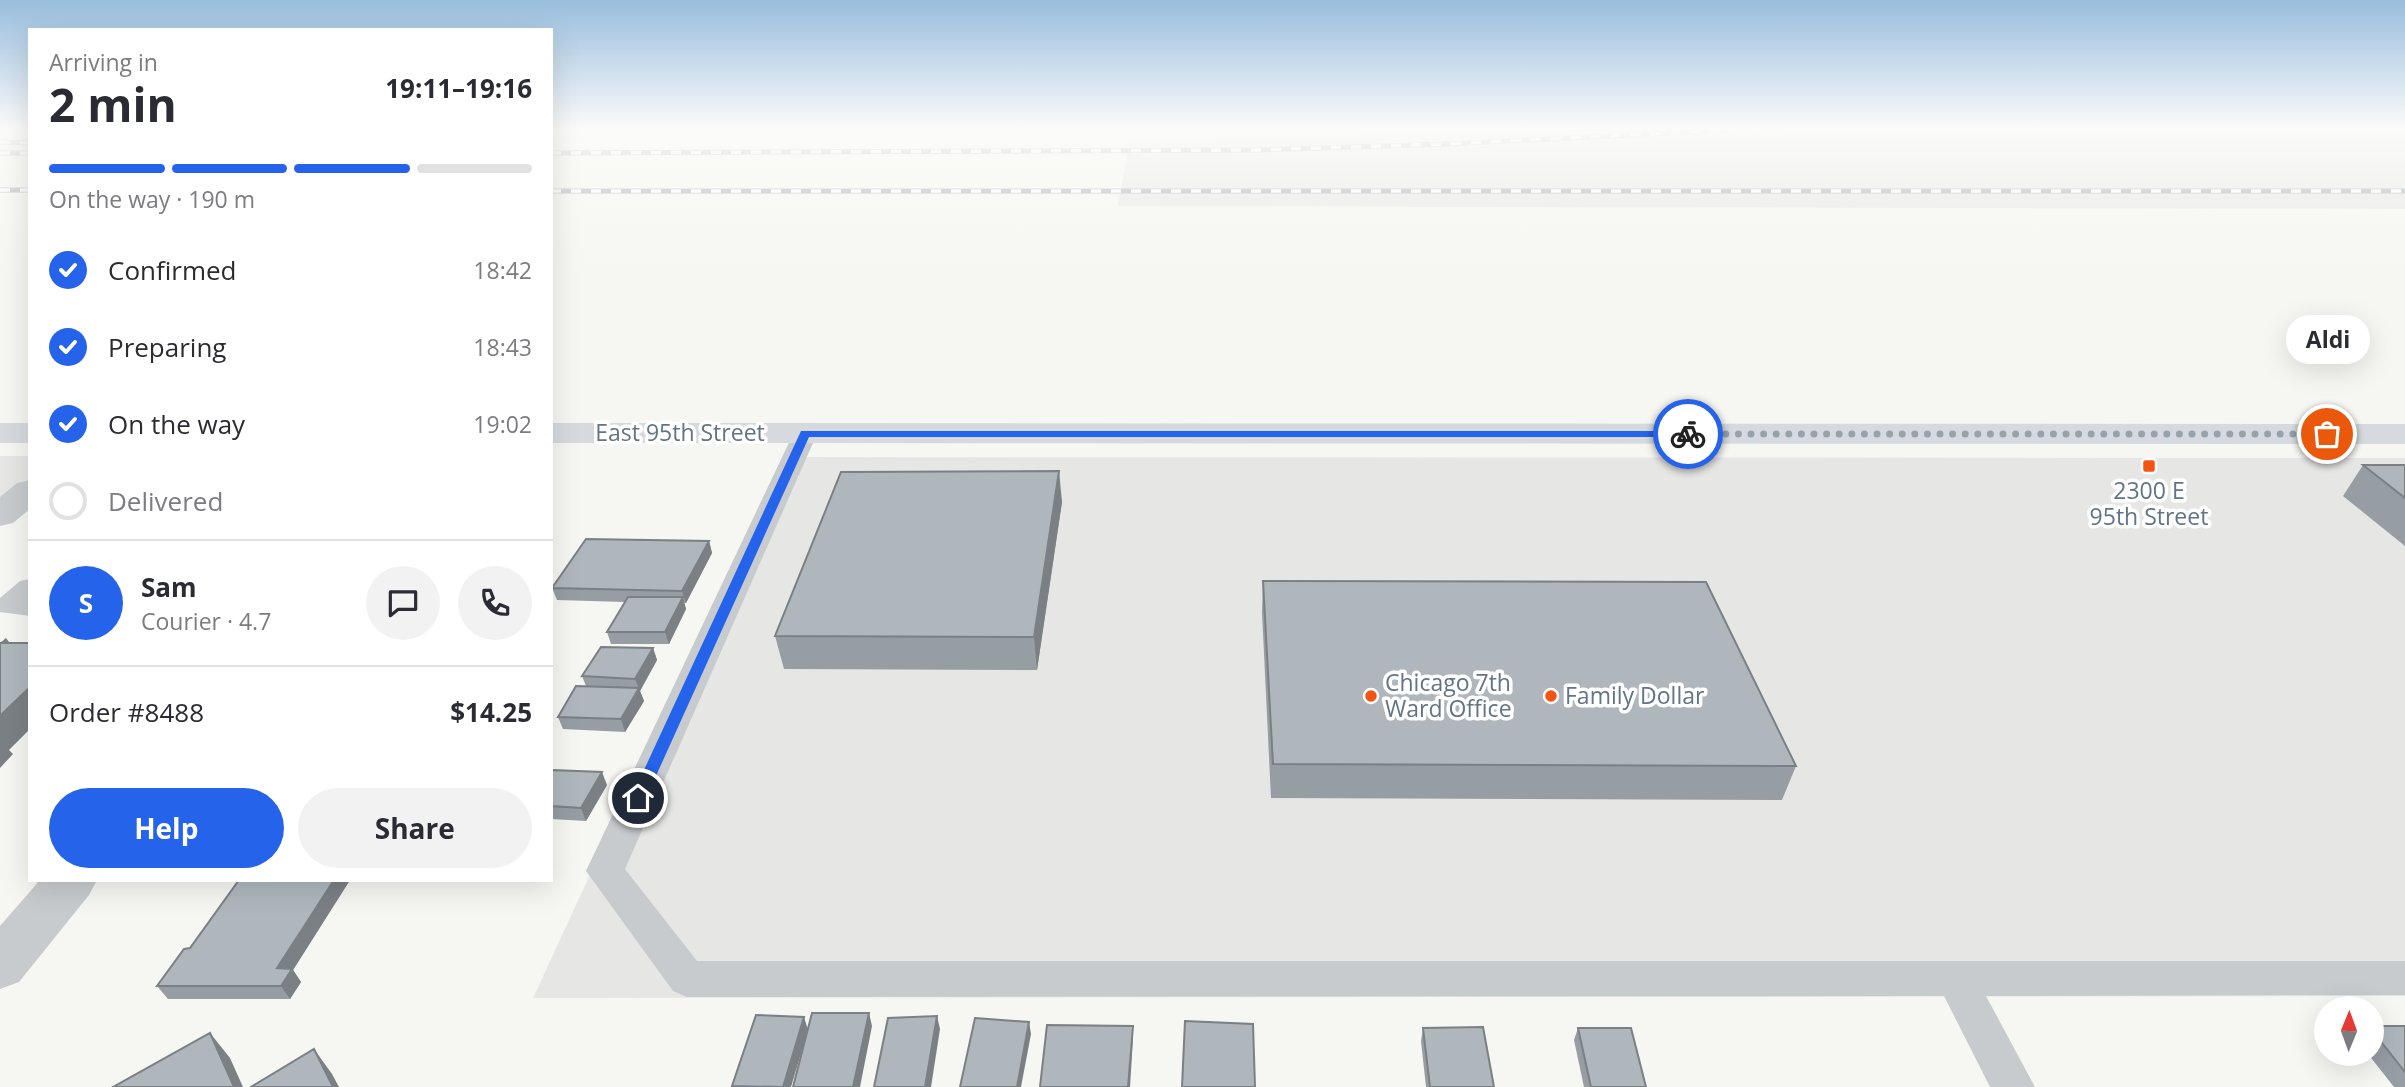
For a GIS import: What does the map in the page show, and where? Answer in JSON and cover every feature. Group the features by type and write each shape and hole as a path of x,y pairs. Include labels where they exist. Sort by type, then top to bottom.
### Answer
{"main road":[{"path":"0,433 28,433"},
{"name":"East 95th Street","path":"553,433 2405,434"}],"street":[{"path":"0,515 28,493"},
{"path":"0,965 69,882"}],"lane":[{"path":"805,433 605,871 687,979 2405,978"},
{"path":"28,590 10,605 28,606"},
{"path":"1956,979 2013,1087"}],"shaded area":[{"path":"1123,178 2405,178 2405,209 1118,206"},
{"path":"0,456 28,456 28,486 0,508"},
{"path":"783,457 2405,458 2405,996 533,998"}],"building":[{"path":"2363,465 2405,465 2405,498"},
{"path":"1059,471 1034,637 775,636 841,472"},
{"path":"586,539 709,541 682,591 553,587"},
{"path":"1263,581 1706,582 1796,766 1273,764"},
{"path":"628,597 683,597 665,632 607,632"},
{"path":"0,643 28,643 28,689 0,716"},
{"path":"601,647 653,648 635,679 582,676"},
{"path":"576,686 639,688 621,719 558,717"},
{"path":"553,770 602,772 581,808 553,806"},
{"path":"238,882 333,882 277,968 292,969 281,986 157,986 184,949 190,948"},
{"path":"812,1013 869,1013 853,1087 793,1087"},
{"path":"756,1015 804,1017 783,1087 732,1086"},
{"path":"937,1016 925,1087 874,1087 888,1018"},
{"path":"975,1018 1029,1022 1017,1087 960,1087"},
{"path":"1185,1021 1253,1024 1255,1087 1182,1087"},
{"path":"1047,1025 1133,1026 1128,1087 1040,1087"},
{"path":"2384,1026 2405,1026 2405,1072 2384,1045"},
{"path":"1483,1027 1494,1087 1430,1087 1423,1028"},
{"path":"1578,1028 1631,1028 1646,1087 1591,1087"},
{"path":"210,1033 234,1087 113,1087"},
{"path":"314,1049 333,1087 251,1087"}],"railway":[{"path":"0,190 28,190"},
{"path":"553,191 2405,191"}],"way so far":[{"path":"1688,434 2327,434"}],"place":[{"name":"Aldi","path":"2327,434"},
{"name":"2300 E 95th Street","path":"2149,466"},
{"name":"Chicago 7th Ward Office","path":"1371,696"},
{"name":"Family Dollar","path":"1551,696"}],"route":[{"path":"638,798 805,433 1688,434"}]}
